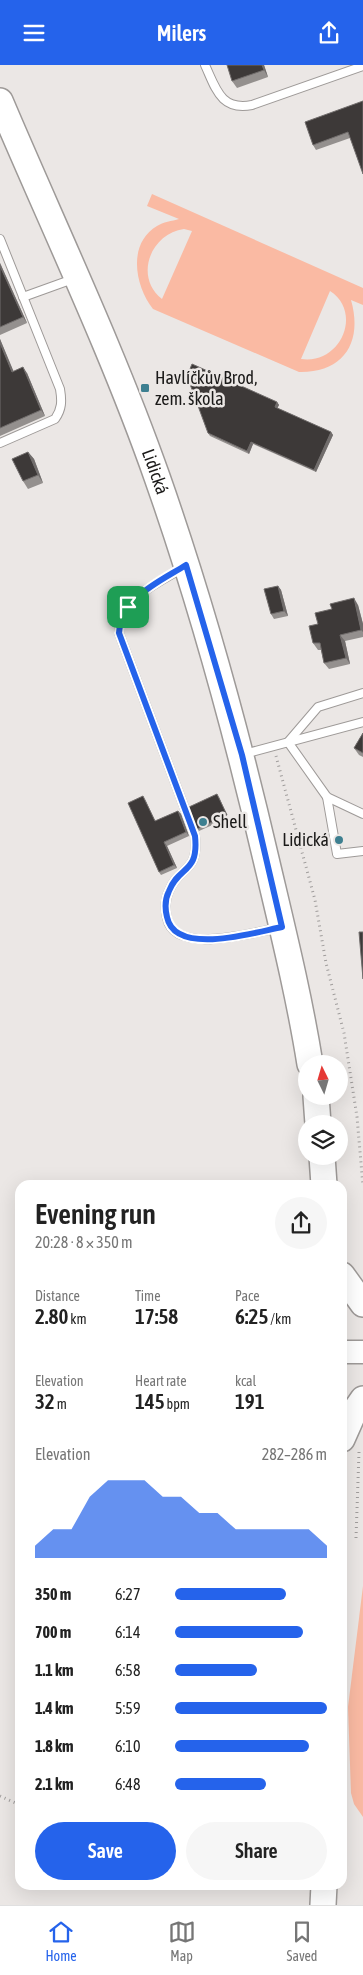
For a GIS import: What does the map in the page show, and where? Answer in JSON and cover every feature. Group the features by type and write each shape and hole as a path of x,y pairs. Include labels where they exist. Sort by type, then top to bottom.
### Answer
{"main road":[{"name":"Lidická","path":"0,101 119,378 157,476 186,565 242,755 282,927 308,1055"},
{"path":"323,1165 324,1180"},
{"path":"347,1282 363,1304"},
{"path":"351,1443 354,1412 363,1399"}],"street":[{"path":"347,1352 363,1352"}],"lane":[{"path":"205,65 217,92 223,99 239,108 363,66"},
{"path":"0,239 60,389 60,411 55,419 0,443"},
{"path":"23,297 76,278"},
{"path":"186,565 144,591 128,607 120,619 119,633 195,836 197,853 190,867 169,890 165,908 168,922 176,933 190,939 210,940 282,927"},
{"path":"288,742 318,707 363,693"},
{"path":"242,755 363,722"},
{"path":"288,742 327,797 338,854 363,851"},
{"path":"327,797 363,815"}],"path":[{"path":"274,746 315,900 326,963 344,1033 356,1117 363,1186"},
{"path":"351,1443 356,1538"},
{"path":"0,1796 15,1803"},
{"path":"306,1890 323,1893"}],"shaded area":[{"path":"152,194 363,288 363,305 351,300 354,329 352,342 346,352 338,361 328,367 315,371 299,372 153,309 147,300 138,277 138,254 141,243 147,234 159,225 179,219 147,206","holes":["184,229 192,231 162,299 154,290 149,279 150,258 162,239","330,291 340,300 345,311 346,323 343,335 336,346 327,354 315,359 301,359"]},
{"path":"363,1586 363,1817 354,1804 351,1793 348,1707"}],"building":[{"path":"227,65 262,65 264,70 232,81"},
{"path":"363,101 363,174 348,132 313,145 305,122"},
{"path":"0,266 23,317 0,327"},
{"path":"0,343 12,372 23,367 41,410 0,428"},
{"path":"192,364 277,402 275,407 331,432 314,470 251,442 247,451 208,433 187,376"},
{"path":"28,452 38,475 23,481 12,459"},
{"path":"278,586 284,611 271,614 264,589"},
{"path":"354,598 361,630 340,635 346,658 324,663 320,643 313,643 309,626 318,624 315,613 332,609 330,604"},
{"path":"363,733 363,753 354,748"},
{"path":"217,794 227,815 197,829 189,807"},
{"path":"143,796 155,821 178,811 186,832 164,842 174,865 159,872 128,803"},
{"path":"359,932 363,932 363,979"}],"place":[{"name":"Havlíčkův Brod, zem. škola","path":"145,388"},
{"name":"Shell","path":"203,822"},
{"name":"Lidická","path":"339,840"}],"route":[{"path":"186,565 242,755 282,927 210,940 190,939 176,933 168,922 165,908 169,890 190,867 197,853 195,836 119,633 120,619 128,607 144,591 186,565"}]}
